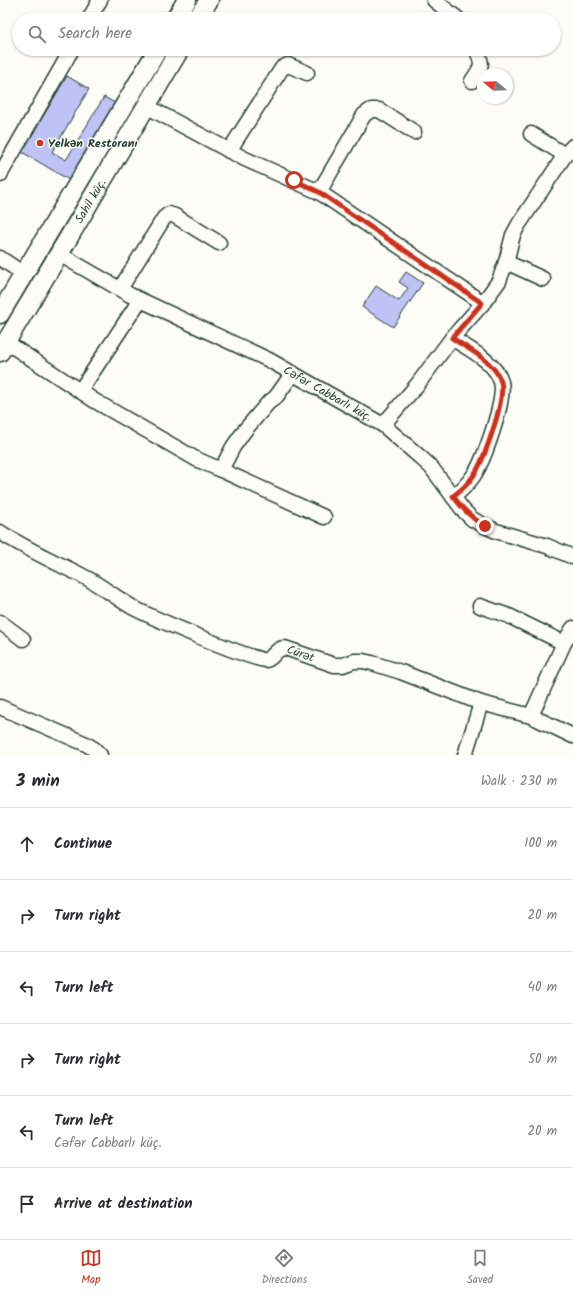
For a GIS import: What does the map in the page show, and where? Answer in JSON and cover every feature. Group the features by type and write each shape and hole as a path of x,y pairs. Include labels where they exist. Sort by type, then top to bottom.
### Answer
{"main road":[{"path":"179,12 187,0"},
{"path":"201,12 209,0"},
{"name":"Sahil küç.","path":"0,314 154,56"},
{"name":"Sahil küç.","path":"3,347 176,56"}],"street":[{"path":"93,12 100,0"},
{"path":"434,0 449,12"},
{"path":"0,175 68,56"},
{"path":"472,81 480,70 482,61 480,56"},
{"path":"229,151 282,68 288,65 307,73"},
{"path":"146,106 229,151 319,192 482,303"},
{"path":"319,192 364,115 371,110 379,110 414,132"},
{"path":"383,425 417,385 452,338 499,281 519,224 569,150 531,134"},
{"path":"120,289 164,218 169,214 175,216 219,243"},
{"name":"Cəfər Cabbarlı küç.","path":"59,254 140,300 250,350 383,425 431,467 468,514 485,526 496,531 547,546 573,557"},
{"path":"0,258 24,274"},
{"path":"506,262 543,279"},
{"path":"80,391 140,300"},
{"path":"452,338 486,361 496,372 501,381 502,391 495,421 478,468 465,488 453,496"},
{"path":"3,347 196,459 324,518"},
{"path":"221,470 233,447 245,430 268,403 276,397 293,373"},
{"name":"Cürət","path":"0,532 35,553 82,575 140,611 234,651 265,660 272,656 278,649 285,648 334,665 343,665 354,661 363,661 401,672 481,703 531,716 573,736"},
{"path":"480,606 509,616 564,643"},
{"path":"0,622 24,639"},
{"path":"531,716 564,643 573,628"},
{"path":"465,755 481,703"},
{"path":"0,707 86,744 100,755"}],"building":[{"path":"67,76 89,89 52,152 66,160 104,97 115,103 69,180 22,152"},
{"path":"406,272 423,283 393,327 362,307 376,286 399,301 408,288 399,282"}],"place":[{"name":"Yelkən Restoranı","path":"40,143"}],"route":[{"path":"294,180 319,192 482,303 452,338 486,361 496,372 501,381 502,391 495,421 486,449 475,474 465,488 453,496 463,510 472,519 485,526"}]}
